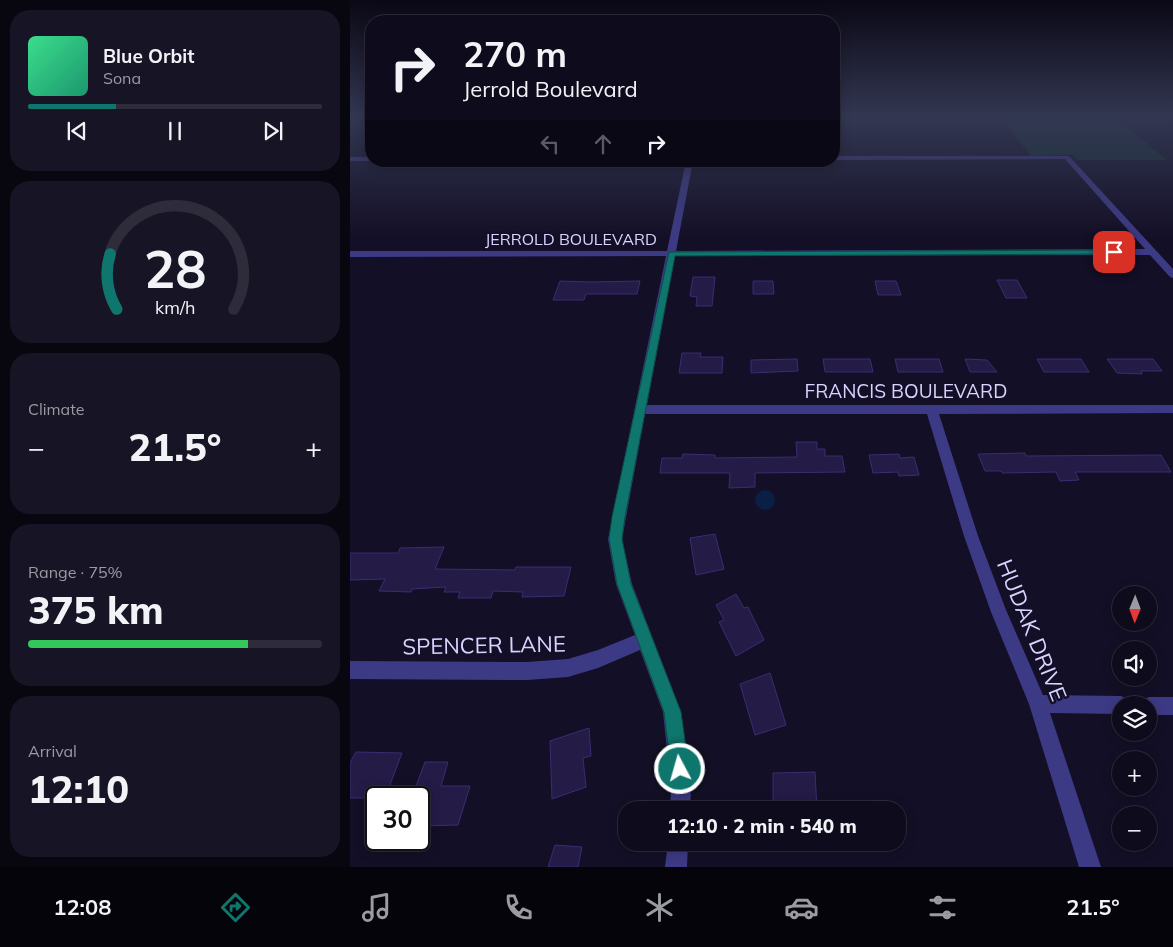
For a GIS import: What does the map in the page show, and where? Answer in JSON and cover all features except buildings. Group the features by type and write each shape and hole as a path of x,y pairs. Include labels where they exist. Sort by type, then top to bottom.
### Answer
{"street":[{"path":"840,158 1067,158 1173,275"},
{"path":"350,159 365,159"},
{"path":"681,801 682,788 672,712 624,584 615,539 689,167"},
{"name":"JERROLD BOULEVARD","path":"350,254 1153,252"},
{"name":"FRANCIS BOULEVARD","path":"640,410 1173,409"},
{"name":"HUDAK DRIVE","path":"932,410 971,536 1038,704 1090,867"},
{"name":"SPENCER LANE","path":"350,670 527,671 568,668 598,659 644,640"},
{"path":"1038,704 1112,705"},
{"path":"1157,706 1173,706"},
{"path":"676,867 677,851"}],"green space":[{"path":"1075,157 1164,157 1167,160 1077,160"}],"water":[{"path":"765,490 772,493 775,500 772,507 765,510 758,507 755,500 758,493"}],"route":[{"path":"680,769 672,712 624,584 615,539 672,253 1114,252"}]}
